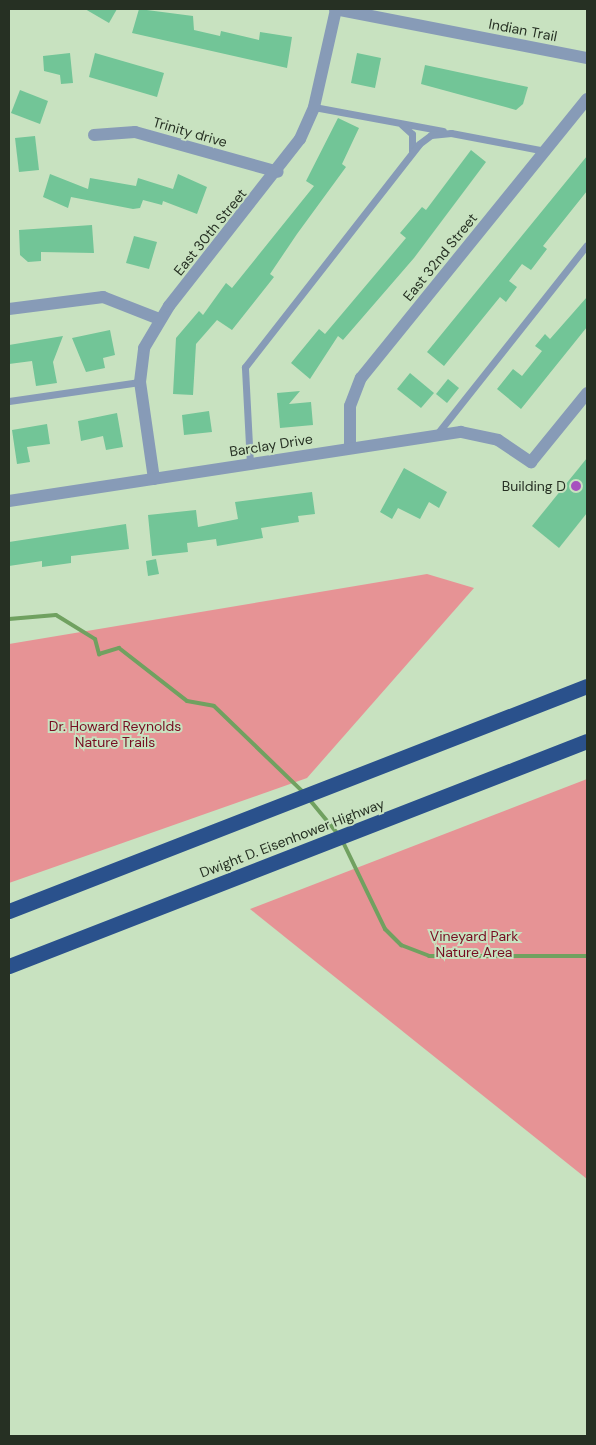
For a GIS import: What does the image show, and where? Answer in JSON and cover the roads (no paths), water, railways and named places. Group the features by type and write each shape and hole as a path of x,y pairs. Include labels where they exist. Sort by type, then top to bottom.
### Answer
{"highway":[{"path":"9,911 587,686"},
{"name":"Dwight D. Eisenhower Highway","path":"9,966 587,741"}],"street":[{"name":"Indian Trail","path":"336,9 587,58"},
{"name":"East 30th Street","path":"154,479 140,382 144,348 159,319 278,172 300,139 314,107 336,9"},
{"name":"East 32nd Street","path":"350,448 350,406 361,378 587,99"},
{"name":"Trinity drive","path":"94,134 135,132 278,172"},
{"path":"9,309 103,297 159,319"},
{"name":"Barclay Drive","path":"9,501 437,434 486,435 531,462 587,393"}],"lane":[{"path":"314,107 545,151"},
{"path":"398,122 413,139 404,167"},
{"path":"250,464 245,367 425,139 450,133"},
{"path":"437,434 587,245"},
{"path":"9,401 140,382"}],"waterway":[{"path":"9,619 56,615 95,639 99,654 119,648 187,701 214,706 303,792"},
{"path":"309,799 338,834"},
{"path":"342,840 385,929 401,945 429,956 587,956"}],"place":[{"name":"Building D","path":"576,486"}],"park label":[{"name":"Dr. Howard Reynolds Nature Trails","path":"115,734"},
{"name":"Vineyard Park Nature Area","path":"474,944"}]}
